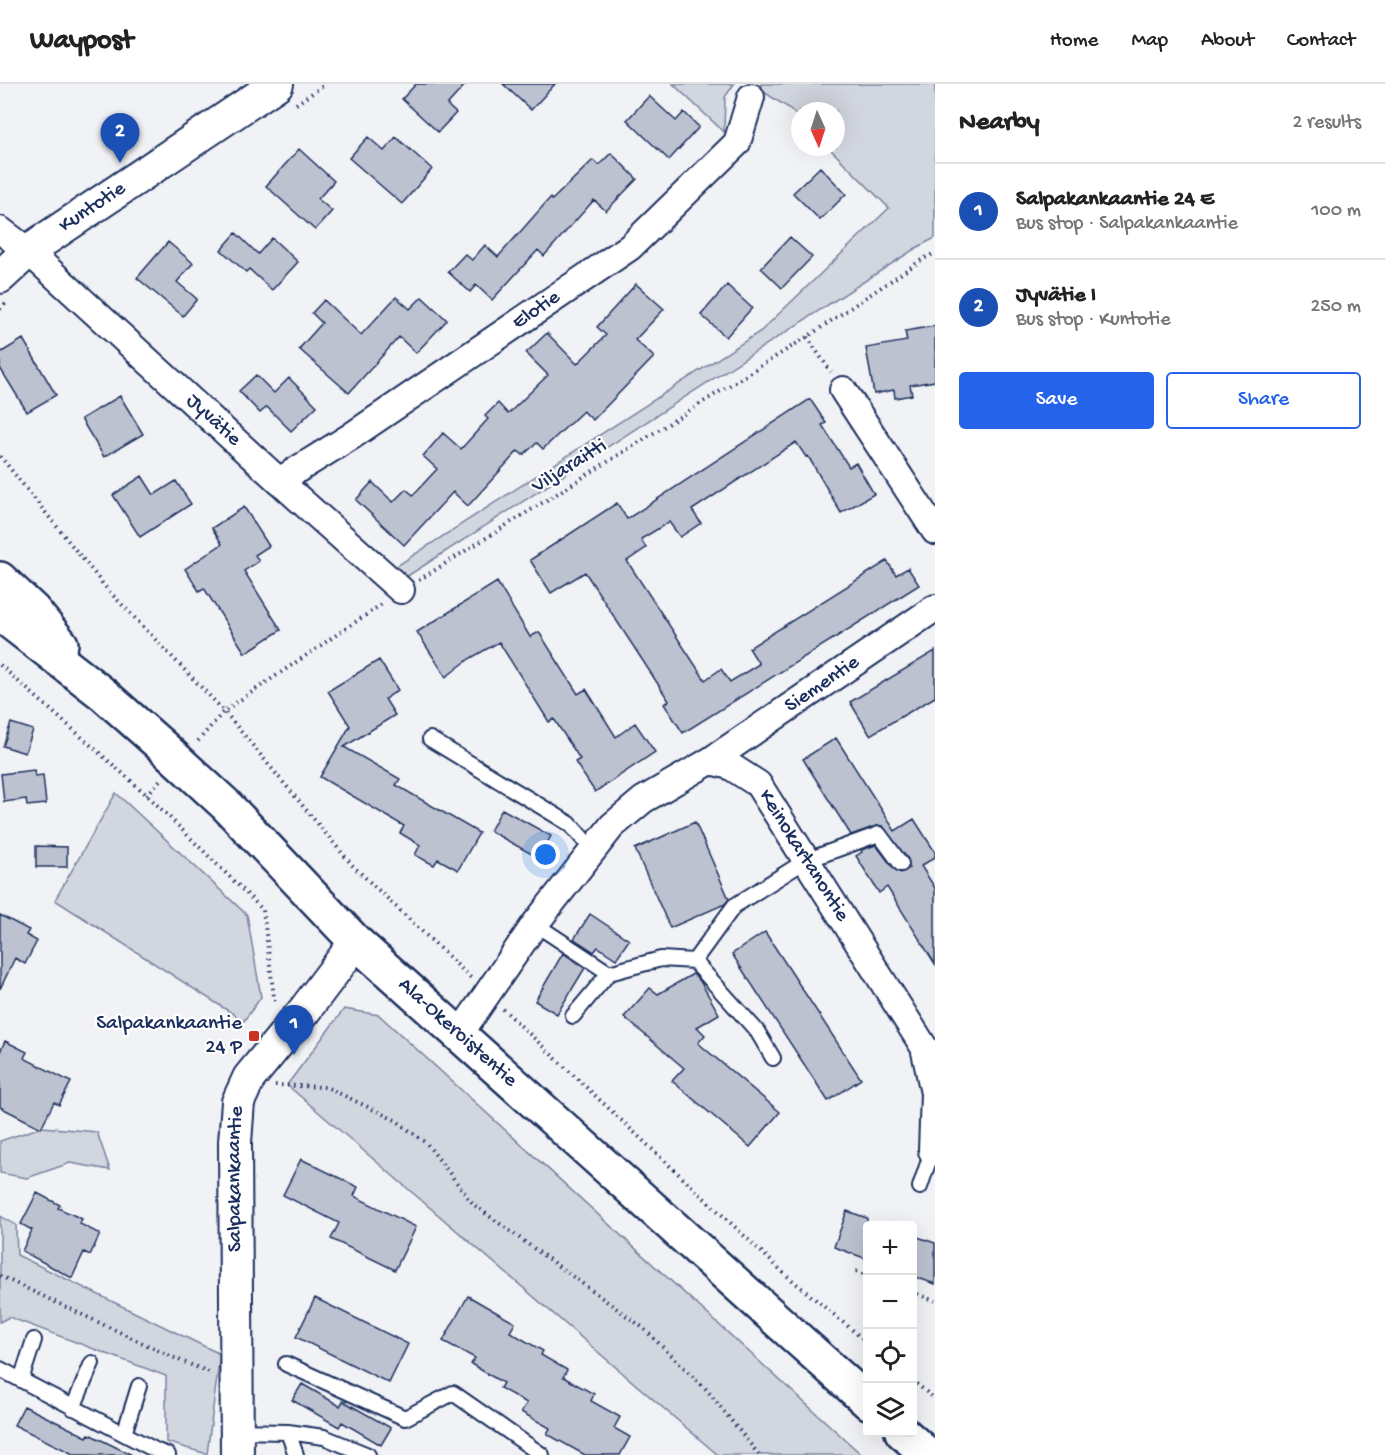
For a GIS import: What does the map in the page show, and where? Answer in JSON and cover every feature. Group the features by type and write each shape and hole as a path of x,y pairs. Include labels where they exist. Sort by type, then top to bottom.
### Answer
{"main road":[{"name":"Ala-Okeroistentie","path":"0,579 33,610 103,694"},
{"name":"Ala-Okeroistentie","path":"0,614 103,694 225,804 357,942 863,1399"},
{"name":"Ala-Okeroistentie","path":"822,1363 863,1406"},
{"path":"894,1437 910,1455"},
{"path":"908,1437 928,1455"}],"street":[{"name":"Kuntotie","path":"0,277 28,251 277,84"},
{"name":"Elotie","path":"279,481 350,437 630,247 737,143 751,97"},
{"name":"Jyvätie","path":"0,230 28,251 401,591"},
{"path":"843,390 935,531"},
{"name":"Siementie","path":"710,761 935,608"},
{"path":"459,1035 535,924 612,826 643,801 710,761"},
{"name":"Keinokartanontie","path":"710,761 730,766 758,784 924,1047 934,1093 933,1151"},
{"name":"Salpakankaantie","path":"237,1443 235,1165 238,1102 249,1078 357,942"}],"lane":[{"path":"430,739 570,824 592,849"},
{"path":"694,961 734,906 806,861 879,834 901,864"},
{"path":"535,924 609,973"},
{"path":"573,1016 609,973 661,959 694,961 757,1031 773,1058"},
{"path":"920,1187 933,1151"},
{"path":"21,1380 34,1340"},
{"path":"73,1408 92,1363"},
{"path":"286,1364 405,1418 453,1393 542,1455"},
{"path":"0,1369 168,1455"},
{"path":"124,1434 139,1386"},
{"path":"237,1443 288,1432 324,1437 368,1455"},
{"path":"288,1432 296,1455"}],"path":[{"name":"Viljaraitti","path":"198,741 224,711 401,591 807,337 922,259 935,253"},
{"path":"807,337 843,390"},
{"path":"0,456 107,589 224,711 352,866 625,1126 786,1275 863,1340"},
{"path":"0,665 147,795 263,910 276,1006 270,1013"},
{"path":"147,795 161,779"},
{"path":"272,1085 326,1087 397,1121 427,1144 474,1205 642,1327 706,1389 759,1455"},
{"path":"856,1271 865,1275"},
{"path":"0,1276 181,1361 221,1376"},
{"path":"917,1294 935,1301"},
{"path":"916,1383 935,1399"}],"shaded area":[{"path":"673,84 734,84 725,97 724,132"},
{"path":"761,84 935,84 935,238 916,248 406,577 395,567 761,331 889,208 837,156 845,156 845,102 791,102 791,110 762,91"},
{"path":"116,793 247,915 261,997 244,1021 55,900"},
{"path":"344,1009 379,1015 862,1455 718,1455 287,1085"},
{"path":"42,1127 97,1132 110,1170 70,1163 27,1178 0,1173 0,1141"},
{"path":"0,1216 16,1225 17,1255 220,1354 207,1454 166,1442 166,1376 9,1317 0,1322"}],"building":[{"path":"416,84 466,84 447,105 456,113 438,132 402,99"},
{"path":"503,84 555,84 531,110"},
{"path":"649,96 676,121 684,112 699,127 669,160 627,120"},
{"path":"368,137 384,151 396,137 432,169 402,204 349,158"},
{"path":"299,149 334,181 318,199 332,211 315,230 266,186"},
{"path":"611,153 637,179 606,211 594,200 544,256 538,250 492,300 476,285 470,292 448,272 465,254 472,260 485,245 498,257 550,198 552,200 593,160 599,165"},
{"path":"820,167 846,194 820,220 793,193"},
{"path":"236,233 258,254 272,238 298,262 272,290 249,269 246,272 221,250"},
{"path":"790,237 812,257 782,288 761,268"},
{"path":"168,242 193,263 177,282 197,299 183,316 137,278"},
{"path":"636,284 664,309 635,340 654,357 593,420 583,411 543,449 537,443 523,455 518,451 468,506 453,492 404,545 356,500 372,482 393,502 406,489 413,495 437,469 423,456 443,433 461,449 488,419 485,416 498,403 508,414 548,375 526,353 547,333 577,364 606,335 597,327"},
{"path":"727,285 752,308 726,337 701,315"},
{"path":"396,297 410,309 422,297 447,320 416,353 399,337 349,393 299,349 322,323 312,313 324,300 361,335"},
{"path":"935,326 935,381 910,385 912,395 895,398 894,390 874,394 866,348 907,341 905,331"},
{"path":"23,339 56,395 27,412 0,368 0,353"},
{"path":"256,375 274,393 289,378 317,406 291,431 267,407 260,413 239,391"},
{"path":"120,396 143,434 104,457 81,419"},
{"path":"810,399 826,423 822,425 849,467 856,463 874,494 841,513 808,456 806,457 796,442 692,510 701,523 680,537 669,522 641,539 646,548 627,561 705,680 721,669 730,682 759,664 749,648 887,561 896,575 908,568 919,585 683,733 664,704 669,701 585,572 551,593 530,560 617,503 627,519"},
{"path":"142,476 154,495 176,481 191,504 140,537 113,495"},
{"path":"244,507 269,546 255,555 259,561 244,571 281,630 245,653 204,588 199,591 185,569 222,544 212,528"},
{"path":"497,582 530,637 539,632 578,694 586,689 616,737 635,723 655,752 595,792 575,762 580,759 554,719 549,722 499,642 469,659 446,677 417,632"},
{"path":"935,651 935,697 870,735 850,702"},
{"path":"379,660 398,690 385,699 395,715 344,747 400,779 396,785 479,833 458,870 438,859 434,865 415,855 420,845 400,833 404,826 320,777 350,726 328,691"},
{"path":"11,723 33,730 25,753 3,746"},
{"path":"836,738 895,831 914,819 935,852 935,857 921,866 935,888 935,964 887,887 879,893 856,856 862,852 861,850 876,845 894,869 901,873 909,868 908,859 882,826 851,835 803,759"},
{"path":"34,770 35,776 43,775 46,804 27,806 26,799 4,802 1,774"},
{"path":"502,809 551,836 539,858 490,831"},
{"path":"695,822 729,899 725,904 670,928 635,849"},
{"path":"36,846 67,847 67,867 36,867"},
{"path":"590,914 629,940 616,959 598,947 594,952 574,939"},
{"path":"0,915 29,930 26,935 37,941 25,964 15,958 0,989"},
{"path":"765,932 861,1079 828,1101 732,954"},
{"path":"563,953 585,968 557,1014 535,1001"},
{"path":"693,974 700,981 719,1014 697,1027 705,1035 698,1043 780,1112 750,1147 672,1081 684,1068 624,1017 650,988 658,994"},
{"path":"5,1041 27,1052 24,1058 71,1082 59,1105 54,1102 41,1128 0,1107 0,1052"},
{"path":"301,1159 358,1187 354,1196 416,1227 395,1270 331,1239 339,1223 283,1195"},
{"path":"37,1193 60,1205 58,1208 82,1219 80,1224 100,1234 90,1255 84,1252 72,1278 22,1251 32,1230 21,1224"},
{"path":"847,1211 867,1218 867,1221 863,1221 863,1258 834,1247"},
{"path":"917,1237 935,1243 935,1284 917,1278"},
{"path":"468,1296 515,1323 510,1332 543,1351 541,1355 567,1370 563,1377 594,1394 591,1401 620,1417 614,1428 630,1437 620,1455 585,1455 547,1434 550,1428 521,1412 527,1403 500,1388 503,1383 471,1364 475,1358 443,1341"},
{"path":"315,1298 408,1344 389,1383 296,1337"},
{"path":"302,1384 340,1406 343,1401 391,1428 381,1445 342,1422 339,1427 292,1400"},
{"path":"24,1406 87,1437 89,1434 132,1455 75,1455 14,1425"}],"place":[{"name":"Jyvätie I","path":"120,163"},
{"name":"Salpakankaantie 24 P","path":"254,1036"},
{"name":"Salpakankaantie 24 E","path":"294,1055"}]}
